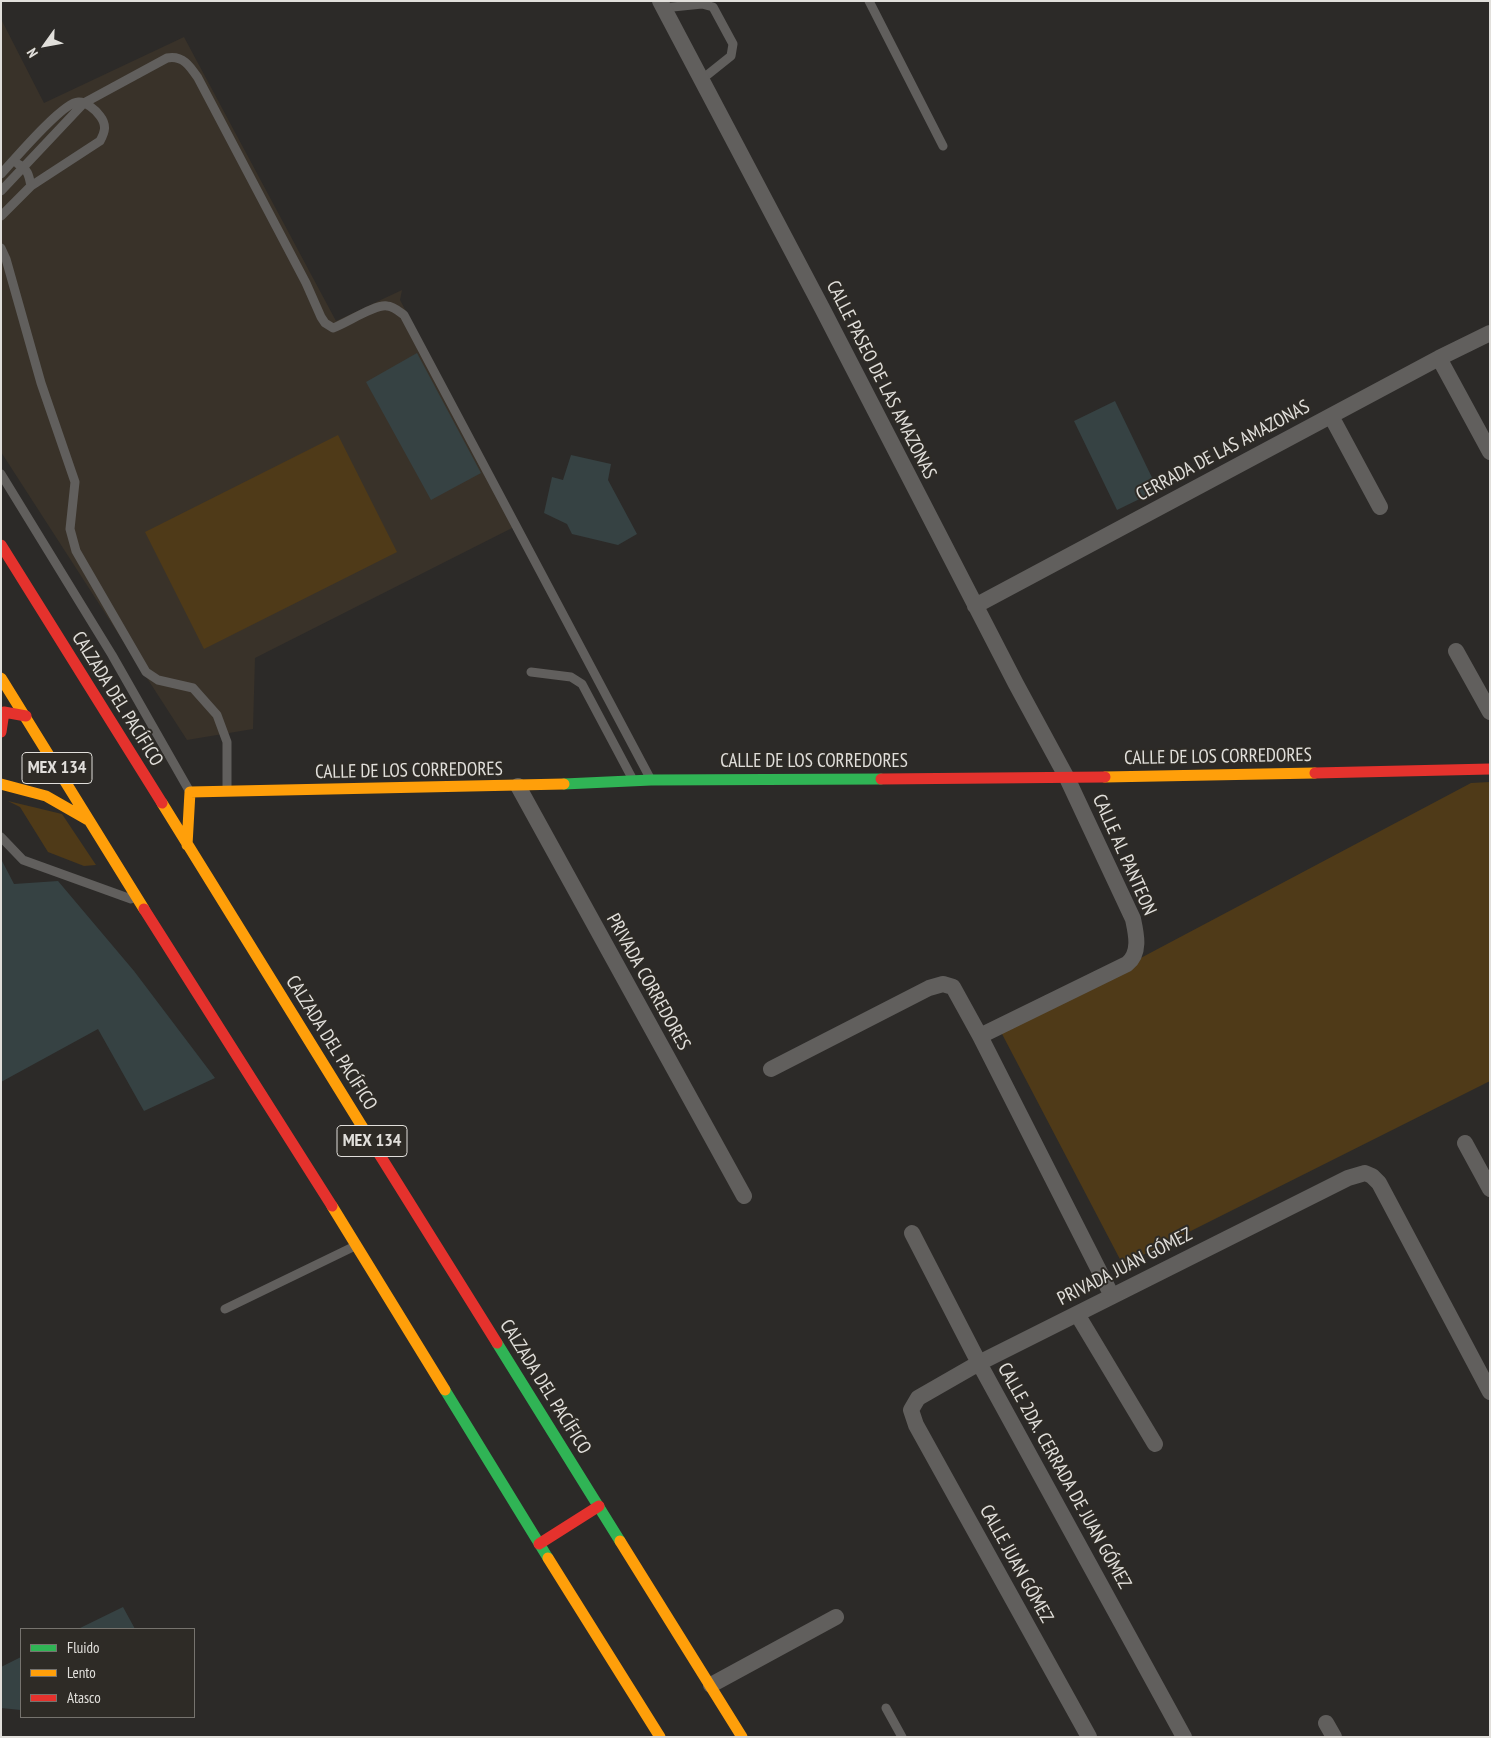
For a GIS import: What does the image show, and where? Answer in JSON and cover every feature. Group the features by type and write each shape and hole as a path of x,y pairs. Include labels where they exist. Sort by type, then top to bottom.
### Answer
{"main road":[{"name":"CALZADA DEL PACÍFICO","path":"1,545 742,1737"},
{"name":"MEX 134","path":"1,678 88,820 357,1245 539,1544 660,1737"},
{"path":"1,732 4,712 26,716"},
{"name":"CALLE DE LOS CORREDORES","path":"190,792 518,786 651,780 1067,778 1490,769"},
{"path":"1,784 46,796 88,820"},
{"path":"187,844 190,792"},
{"path":"539,1544 598,1506"}],"street":[{"name":"CALLE PASEO DE LAS AMAZONAS","path":"661,5 822,308 975,606 1067,778"},
{"name":"CERRADA DE LAS AMAZONAS","path":"975,606 1439,358 1490,333"},
{"path":"1439,358 1490,452"},
{"path":"1331,416 1380,507"},
{"path":"1456,651 1490,712"},
{"name":"CALLE AL PANTEON","path":"980,1036 1127,964 1132,960 1135,953 1137,936 1133,919 1067,778"},
{"name":"PRIVADA CORREDORES","path":"518,786 744,1196"},
{"path":"771,1069 920,993 943,984 949,985 956,990 1112,1296"},
{"path":"1465,1143 1490,1189"},
{"name":"PRIVADA JUAN GÓMEZ","path":"911,1410 918,1398 980,1363 1348,1178 1365,1173 1372,1176 1379,1184 1490,1392"},
{"name":"CALLE 2DA. CERRADA DE JUAN GÓMEZ","path":"912,1233 980,1363 1184,1737"},
{"path":"1077,1314 1155,1444"},
{"name":"CALLE JUAN GÓMEZ","path":"911,1410 916,1425 1089,1737"},
{"path":"711,1685 836,1617"}],"lane":[{"path":"868,1 943,146"},
{"path":"661,5 702,4 713,7 733,44 731,56 702,80"},
{"path":"1,192 84,103 167,58 180,58 190,66 198,78 325,323 333,328 377,307 387,306 404,315 651,780"},
{"path":"1,174 57,115 71,104 77,102 84,103 100,116 105,125 104,134 93,147 58,167 31,186 1,216"},
{"path":"11,163 25,168 29,173 31,186"},
{"path":"1,248 6,259 41,383 75,482 70,529 76,551 146,672 158,680 193,688 217,715 227,742 227,791"},
{"path":"1,474 112,655 190,792"},
{"path":"530,672 571,678 582,684 634,781"},
{"path":"1,837 23,860 141,903"},
{"path":"225,1309 357,1245"},
{"path":"886,1708 902,1737"}],"shaded area":[{"path":"1,19 44,103 184,37 336,321 402,290 400,300 518,525 255,658 253,729 187,740 1,452"},
{"path":"338,435 397,552 204,649 145,532"},
{"path":"1490,782 1490,1081 1123,1265 1001,1032 1471,783"},
{"path":"8,801 62,814 96,865 84,866 48,852 20,807"}],"building":[{"path":"417,353 481,473 431,500 366,382"},
{"path":"1115,401 1158,490 1117,510 1074,421"},
{"path":"571,455 611,464 608,480 637,534 618,545 572,534 567,524 544,513 552,477 563,480"},
{"path":"1,859 14,884 58,881 134,971 215,1078 144,1111 98,1029 1,1082"},
{"path":"123,1607 134,1628 80,1628"},
{"path":"20,1658 20,1710 1,1708 1,1667"}],"traffic: fast":[{"path":"564,784 651,780 881,779"},
{"path":"497,1343 620,1541"},
{"path":"445,1390 548,1558"}],"traffic: slow":[{"path":"1,678 144,909"},
{"path":"1105,777 1315,773"},
{"path":"1,784 46,796 88,820"},
{"path":"187,845 190,792 564,784"},
{"path":"162,803 376,1149"},
{"path":"332,1206 445,1390"},
{"path":"620,1541 742,1737"},
{"path":"548,1558 660,1737"}],"traffic: jam":[{"path":"1,545 162,803"},
{"path":"1,732 4,712 26,716"},
{"path":"1315,773 1490,769"},
{"path":"881,779 1105,777"},
{"path":"144,909 332,1206"},
{"path":"376,1149 497,1343"},
{"path":"539,1544 599,1506"}]}
